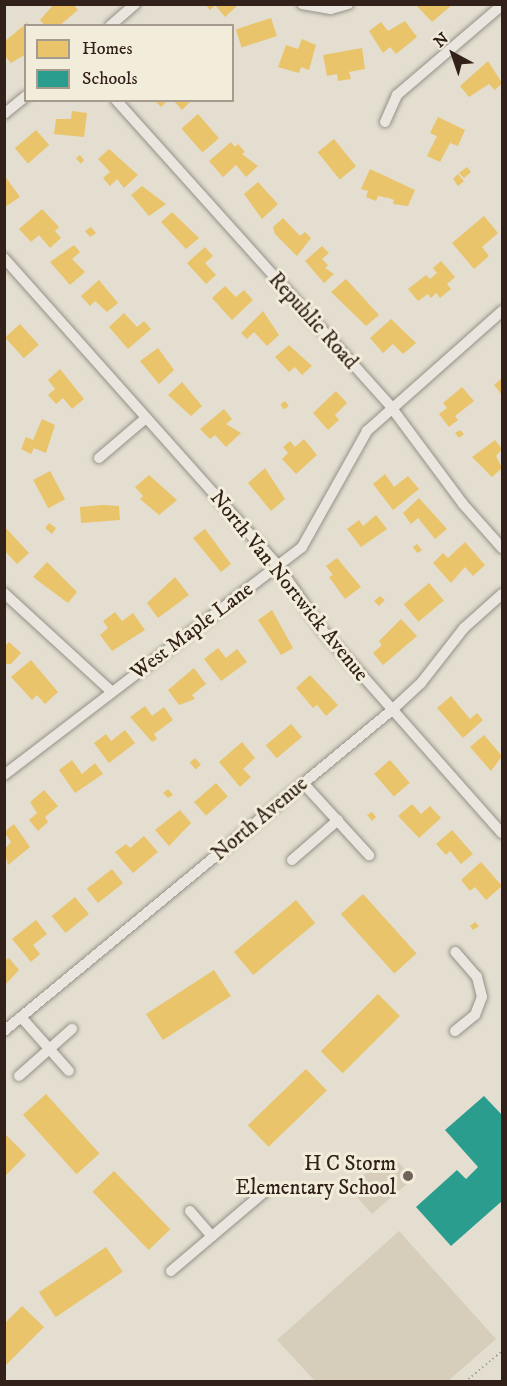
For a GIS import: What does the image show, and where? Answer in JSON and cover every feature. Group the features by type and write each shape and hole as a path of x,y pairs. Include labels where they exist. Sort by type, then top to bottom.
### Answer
{"street":[{"path":"112,24 135,4"},
{"path":"302,4 331,9 348,4"},
{"path":"385,122 398,95 502,6"},
{"path":"4,114 24,98"},
{"name":"Republic Road","path":"118,102 391,407 463,504 502,548"},
{"name":"North Van Nortwick Avenue","path":"4,258 278,566 323,631 502,833"},
{"name":"West Maple Lane","path":"4,775 302,547 317,527 367,431 391,407 502,311"},
{"path":"99,458 146,418"},
{"path":"4,593 111,692"},
{"name":"North Avenue","path":"4,1031 392,710 421,683 464,628 502,594"},
{"path":"303,783 369,855"},
{"path":"292,860 338,820"},
{"path":"455,952 482,987 481,1006 455,1031"},
{"path":"21,1017 69,1071"},
{"path":"19,1076 46,1047 72,1029"},
{"path":"171,1271 264,1192"},
{"path":"190,1210 212,1236"}],"path":[{"path":"465,1382 502,1351"}],"shaded area":[{"path":"384,1157 394,1158 410,1174 408,1183 372,1214 349,1188"},
{"path":"399,1231 496,1339 448,1381 315,1381 277,1340"}],"building: Homes":[{"path":"54,4 73,4 78,10 61,24 43,24 40,20"},
{"path":"205,4 239,4 225,17 215,5 210,10"},
{"path":"415,4 453,4 432,22"},
{"path":"271,18 277,36 242,48 236,29"},
{"path":"405,21 417,37 396,54 390,47 383,53 369,31 381,22 388,31"},
{"path":"24,25 24,55 11,63 4,55 4,42"},
{"path":"302,39 316,45 309,70 301,67 299,73 278,67 286,45 298,49"},
{"path":"362,48 365,69 349,72 351,79 338,81 337,74 327,76 323,55"},
{"path":"488,61 502,83 495,90 489,84 469,97 460,86"},
{"path":"156,102 166,102 161,107"},
{"path":"175,102 190,102 182,110"},
{"path":"72,111 87,113 84,137 54,134 56,119 71,119"},
{"path":"198,114 219,138 202,153 181,128"},
{"path":"438,117 465,130 458,146 450,143 440,162 427,156 437,136 430,133"},
{"path":"36,130 49,145 28,163 15,148"},
{"path":"334,139 356,166 340,179 318,152"},
{"path":"231,142 235,147 238,144 245,152 242,154 258,166 246,177 236,165 223,177 209,161"},
{"path":"109,149 138,175 124,188 117,179 110,186 103,178 110,172 98,159"},
{"path":"80,155 84,160 81,164 76,158"},
{"path":"467,167 471,172 464,178 459,173"},
{"path":"370,169 415,190 408,206 393,204 394,200 389,198 378,196 376,201 366,197 368,191 361,189"},
{"path":"458,174 464,181 458,186 453,179"},
{"path":"4,175 20,197 5,207 4,206"},
{"path":"258,182 278,204 262,219 244,194"},
{"path":"142,186 166,204 149,216 131,195"},
{"path":"42,209 59,227 55,231 61,238 50,248 39,235 31,242 19,229"},
{"path":"172,212 199,238 186,249 161,222"},
{"path":"484,216 498,233 482,247 489,256 474,269 452,243"},
{"path":"283,218 300,236 305,232 311,238 297,256 275,234 273,227"},
{"path":"91,227 96,233 90,237 85,231"},
{"path":"74,245 80,252 72,259 85,272 70,285 50,262"},
{"path":"322,246 329,253 322,259 328,265 325,268 334,274 324,283 305,261"},
{"path":"205,247 213,256 205,263 216,275 206,284 187,263"},
{"path":"441,261 455,277 447,284 451,289 440,298 436,293 431,298 428,294 418,301 408,289 426,275 430,279 437,273 433,268"},
{"path":"346,279 379,315 366,326 331,292"},
{"path":"99,280 118,303 107,312 95,301 90,306 81,296"},
{"path":"225,286 236,297 244,290 253,300 232,320 212,298"},
{"path":"263,311 279,335 267,346 254,332 247,339 241,333"},
{"path":"124,313 137,327 144,321 151,329 128,349 109,327"},
{"path":"391,319 416,343 403,354 393,344 383,353 370,338"},
{"path":"20,324 39,345 24,358 5,337"},
{"path":"289,345 312,366 302,375 295,367 289,372 275,357"},
{"path":"158,348 174,370 159,384 140,361"},
{"path":"60,369 84,399 72,409 63,398 56,404 48,395 55,389 48,380"},
{"path":"502,378 502,395 494,385"},
{"path":"182,382 202,406 191,416 168,395"},
{"path":"462,387 474,401 455,416 458,420 449,427 439,414 447,408 443,403"},
{"path":"336,391 347,403 335,415 339,420 328,430 313,413"},
{"path":"285,401 289,406 284,409 280,405"},
{"path":"224,409 232,419 226,424 241,433 226,447 215,435 210,439 200,429"},
{"path":"42,419 55,425 46,453 34,448 31,454 21,449 26,437 33,440"},
{"path":"460,430 464,434 459,438 455,433"},
{"path":"304,439 317,455 296,474 282,459 288,453 283,447 290,441 295,447"},
{"path":"495,440 502,449 496,456 502,468 492,477 472,457"},
{"path":"265,468 285,499 271,511 248,483"},
{"path":"50,471 65,499 48,508 33,480"},
{"path":"385,474 394,487 408,476 419,489 393,510 373,484"},
{"path":"149,475 177,500 159,515 140,499 143,496 135,487"},
{"path":"419,498 447,529 435,539 418,518 411,524 403,513"},
{"path":"119,506 120,520 81,523 80,507"},
{"path":"376,515 387,529 361,547 347,529 359,520 363,526"},
{"path":"49,523 56,528 52,534 45,528"},
{"path":"4,526 29,553 17,564 4,550"},
{"path":"205,529 231,564 221,572 193,538"},
{"path":"465,542 485,565 473,576 465,567 451,583 433,563 443,553 448,558"},
{"path":"417,544 422,550 417,553 413,547"},
{"path":"337,558 361,587 345,599 329,577 333,575 326,566"},
{"path":"47,562 77,592 68,603 33,577"},
{"path":"175,577 189,595 158,618 147,603"},
{"path":"429,583 444,601 419,622 404,604"},
{"path":"380,596 385,600 379,606 374,601"},
{"path":"272,610 293,648 281,655 258,620"},
{"path":"115,612 122,621 133,613 145,630 112,651 100,635 108,628 103,621"},
{"path":"401,619 417,636 383,665 373,653 382,645 379,641"},
{"path":"9,642 21,653 11,664 4,664 4,647"},
{"path":"218,648 226,658 237,649 247,662 221,681 204,659"},
{"path":"31,660 58,692 45,704 37,695 32,700 11,677"},
{"path":"194,668 206,684 192,695 195,699 179,705 168,690"},
{"path":"310,675 338,705 326,716 317,705 313,708 296,688"},
{"path":"451,696 470,719 477,713 483,720 463,738 437,708"},
{"path":"145,706 152,716 164,707 173,720 154,734 157,739 152,742 130,717"},
{"path":"291,724 302,737 277,758 266,745"},
{"path":"125,730 135,743 109,763 94,743 106,734 111,741"},
{"path":"484,735 502,756 491,771 470,747"},
{"path":"242,742 255,758 243,769 251,777 240,787 219,762"},
{"path":"195,758 201,765 196,769 190,763"},
{"path":"72,760 82,774 95,763 103,774 75,793 59,770"},
{"path":"390,760 410,783 394,796 374,774"},
{"path":"216,783 228,797 206,816 194,802"},
{"path":"168,789 173,795 168,798 163,793"},
{"path":"44,790 58,806 45,817 48,822 38,831 29,820 37,813 30,802"},
{"path":"412,804 421,814 430,806 441,818 419,838 398,816"},
{"path":"180,810 191,823 169,846 155,830"},
{"path":"372,812 376,817 372,821 367,815"},
{"path":"14,824 30,847 8,865 4,850 11,842 4,832"},
{"path":"452,830 473,854 461,864 450,851 446,855 436,844"},
{"path":"144,836 158,852 133,873 115,852 126,844 130,848"},
{"path":"481,862 502,886 486,900 475,887 470,891 461,880"},
{"path":"112,869 123,883 98,903 87,889"},
{"path":"363,894 417,953 394,974 341,914"},
{"path":"75,897 89,914 66,933 52,916"},
{"path":"296,900 315,923 253,975 234,952"},
{"path":"36,920 47,934 33,945 40,954 31,962 12,939"},
{"path":"475,922 479,926 473,930 470,926"},
{"path":"9,958 19,970 4,986 4,961"},
{"path":"214,970 231,996 163,1040 146,1014"},
{"path":"378,994 400,1016 343,1073 321,1051"},
{"path":"306,1069 327,1091 269,1147 248,1125"},
{"path":"46,1094 100,1153 76,1174 23,1115"},
{"path":"4,1133 26,1155 4,1177"},
{"path":"114,1171 170,1229 149,1250 92,1192"},
{"path":"106,1247 123,1272 56,1317 39,1292"},
{"path":"22,1306 44,1327 4,1367 4,1324"}],"building: Schools":[{"path":"484,1096 502,1115 502,1201 451,1246 416,1207 457,1170 466,1179 478,1167 445,1130"}],"place":[{"name":"H C Storm Elementary School","path":"408,1176"}]}
